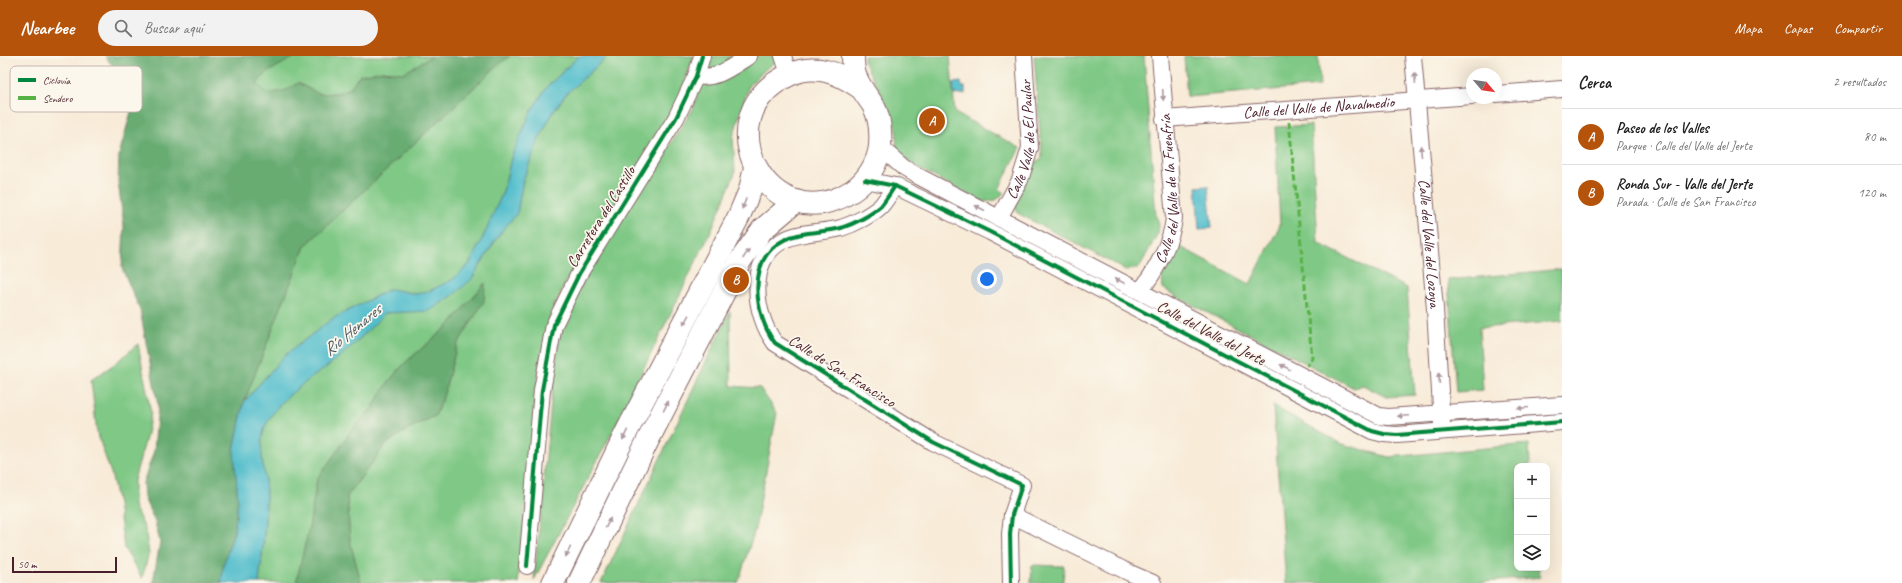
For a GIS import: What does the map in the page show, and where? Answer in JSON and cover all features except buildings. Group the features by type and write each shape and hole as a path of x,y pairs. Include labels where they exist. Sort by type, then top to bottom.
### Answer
{"main road":[{"path":"853,56 855,76 862,90 874,106 880,126 880,147 872,170 865,180 850,192 833,200 808,203 796,201 783,196 762,178 755,167 748,146 749,124 756,103 786,65 819,63 862,90"},
{"path":"553,583 628,431 740,216 750,190 755,167"},
{"path":"579,583 648,440 740,261 762,230 796,201"}],"street":[{"name":"Carretera del Castillo","path":"527,566 542,390 554,325 579,274 676,118 696,76 702,56"},
{"path":"696,76 703,78 717,75 748,56"},
{"name":"Calle Valle de El Paular","path":"999,218 1020,180 1030,148 1024,56"},
{"name":"Calle del Valle de la Fuenfría","path":"1140,291 1147,283 1173,232 1174,218 1164,119 1160,56"},
{"name":"Calle del Valle del Lozoya","path":"1413,56 1442,414 1442,424 1438,430"},
{"path":"1502,94 1562,89"},
{"name":"Calle del Valle de Navalmedio","path":"1164,119 1466,96"},
{"name":"Calle del Valle del Jerte","path":"880,147 898,163 916,175 1379,416 1388,417 1442,414 1562,405"},
{"name":"Calle del Valle del Jerte","path":"865,180 895,186 1010,242 1372,432 1396,435 1438,430 1562,422"},
{"name":"Calle de San Francisco","path":"895,186 881,206 866,216 841,228 815,231 784,240 770,252 760,267 757,289 767,333 775,344 933,442 1022,485 1012,515"},
{"path":"1011,583 1010,534 1012,515 1153,583"}],"green space":[{"path":"105,56 296,56 266,73 257,84 268,94 287,90 298,83 319,94 337,93 349,89 360,75 382,71 404,73 432,56 510,56 499,64 305,246 244,402 234,450 238,501 234,532 224,563 221,583 153,583 160,542 155,522 144,498 143,483 154,451 158,405 140,310 122,268 124,226 118,182 119,155 131,112 142,112 142,66 112,66"},
{"path":"296,56 432,56 404,73 382,71 360,75 349,89 337,93 319,94 298,83 287,90 268,94 256,84 266,73"},
{"path":"510,56 579,56 546,88 512,155 503,192 469,265 452,280 429,291 417,294 390,289 332,319 284,356 244,402 305,246 499,64"},
{"path":"608,56 694,56 675,109 568,278 551,313 539,369 518,583 361,583 350,541 347,496 386,444 408,429 435,416 443,397 457,345 484,301 449,325 404,364 389,381 373,407 352,430 317,479 309,528 296,583 259,583 266,506 266,486 262,460 262,442 266,425 272,414 298,388 329,365 363,336 385,313 405,311 471,280 498,236 517,213 523,180 538,141 552,114 565,95"},
{"path":"709,56 784,56 766,69 749,85 733,137 735,173 711,231 612,433 534,580 552,393 559,339 572,302 598,255 693,109"},
{"path":"864,56 950,56 955,113 1020,148 999,189 1004,192 997,200 980,201 916,167 896,151 897,129 890,112 864,62"},
{"path":"1034,56 1144,56 1156,217 1159,227 1158,233 1139,268 1126,270 1019,214 1016,209 1016,201 1033,164 1042,158"},
{"path":"1184,56 1318,56 1320,86 1187,97"},
{"path":"1311,125 1318,243 1407,288 1415,395 1386,397 1363,385 1354,388 1177,297 1163,288 1162,276 1177,245 1250,284 1280,225 1275,127"},
{"path":"1562,269 1562,321 1479,328 1483,390 1456,392 1448,280"},
{"path":"485,283 484,301 457,345 443,397 435,416 408,429 386,444 347,496 350,541 361,583 296,583 309,528 317,479 352,430 373,407 389,381 404,364 449,325"},
{"path":"730,311 731,386 760,388 777,413 755,529 738,583 601,583"},
{"path":"138,344 151,413 146,438 134,480 134,506 145,529 149,553 142,578 124,548 118,504 111,473 97,433 91,380 113,365"},
{"path":"1273,406 1342,444 1389,457 1529,444 1530,463 1514,463 1514,571 1539,571 1540,577 1474,583 1286,583"},
{"path":"1032,565 1064,566 1063,583 1031,583"}],"water":[{"name":"Río Henares","path":"579,56 608,56 565,95 552,114 538,141 523,180 517,213 498,236 471,280 452,296 429,311 385,313 345,352 298,388 272,414 266,425 262,442 262,460 266,486 266,506 259,583 221,583 224,563 234,532 238,501 234,451 244,402 284,356 332,319 390,289 417,294 429,291 452,280 469,265 503,192 512,155 531,112 546,88"},
{"path":"961,82 962,87 965,87 965,94 954,95 953,83"},
{"path":"1208,186 1212,228 1199,229 1196,187"}],"marked path":[{"path":"1289,122 1312,358 1307,366"}],"cycle path":[{"path":"527,566 542,390 554,325 579,274 676,118 696,76 702,56"},
{"path":"865,180 895,186 990,232 1372,431 1397,435 1562,422"},
{"path":"895,186 881,206 857,222 841,228 797,235 784,240 772,249 764,260 759,274 757,288 762,318 775,343 933,442 1022,485 1012,515 1010,534 1011,583"}],"place":[{"name":"Paseo de los Valles","path":"932,121"},
{"name":"Ronda Sur - Valle del Jerte","path":"736,280"}]}
